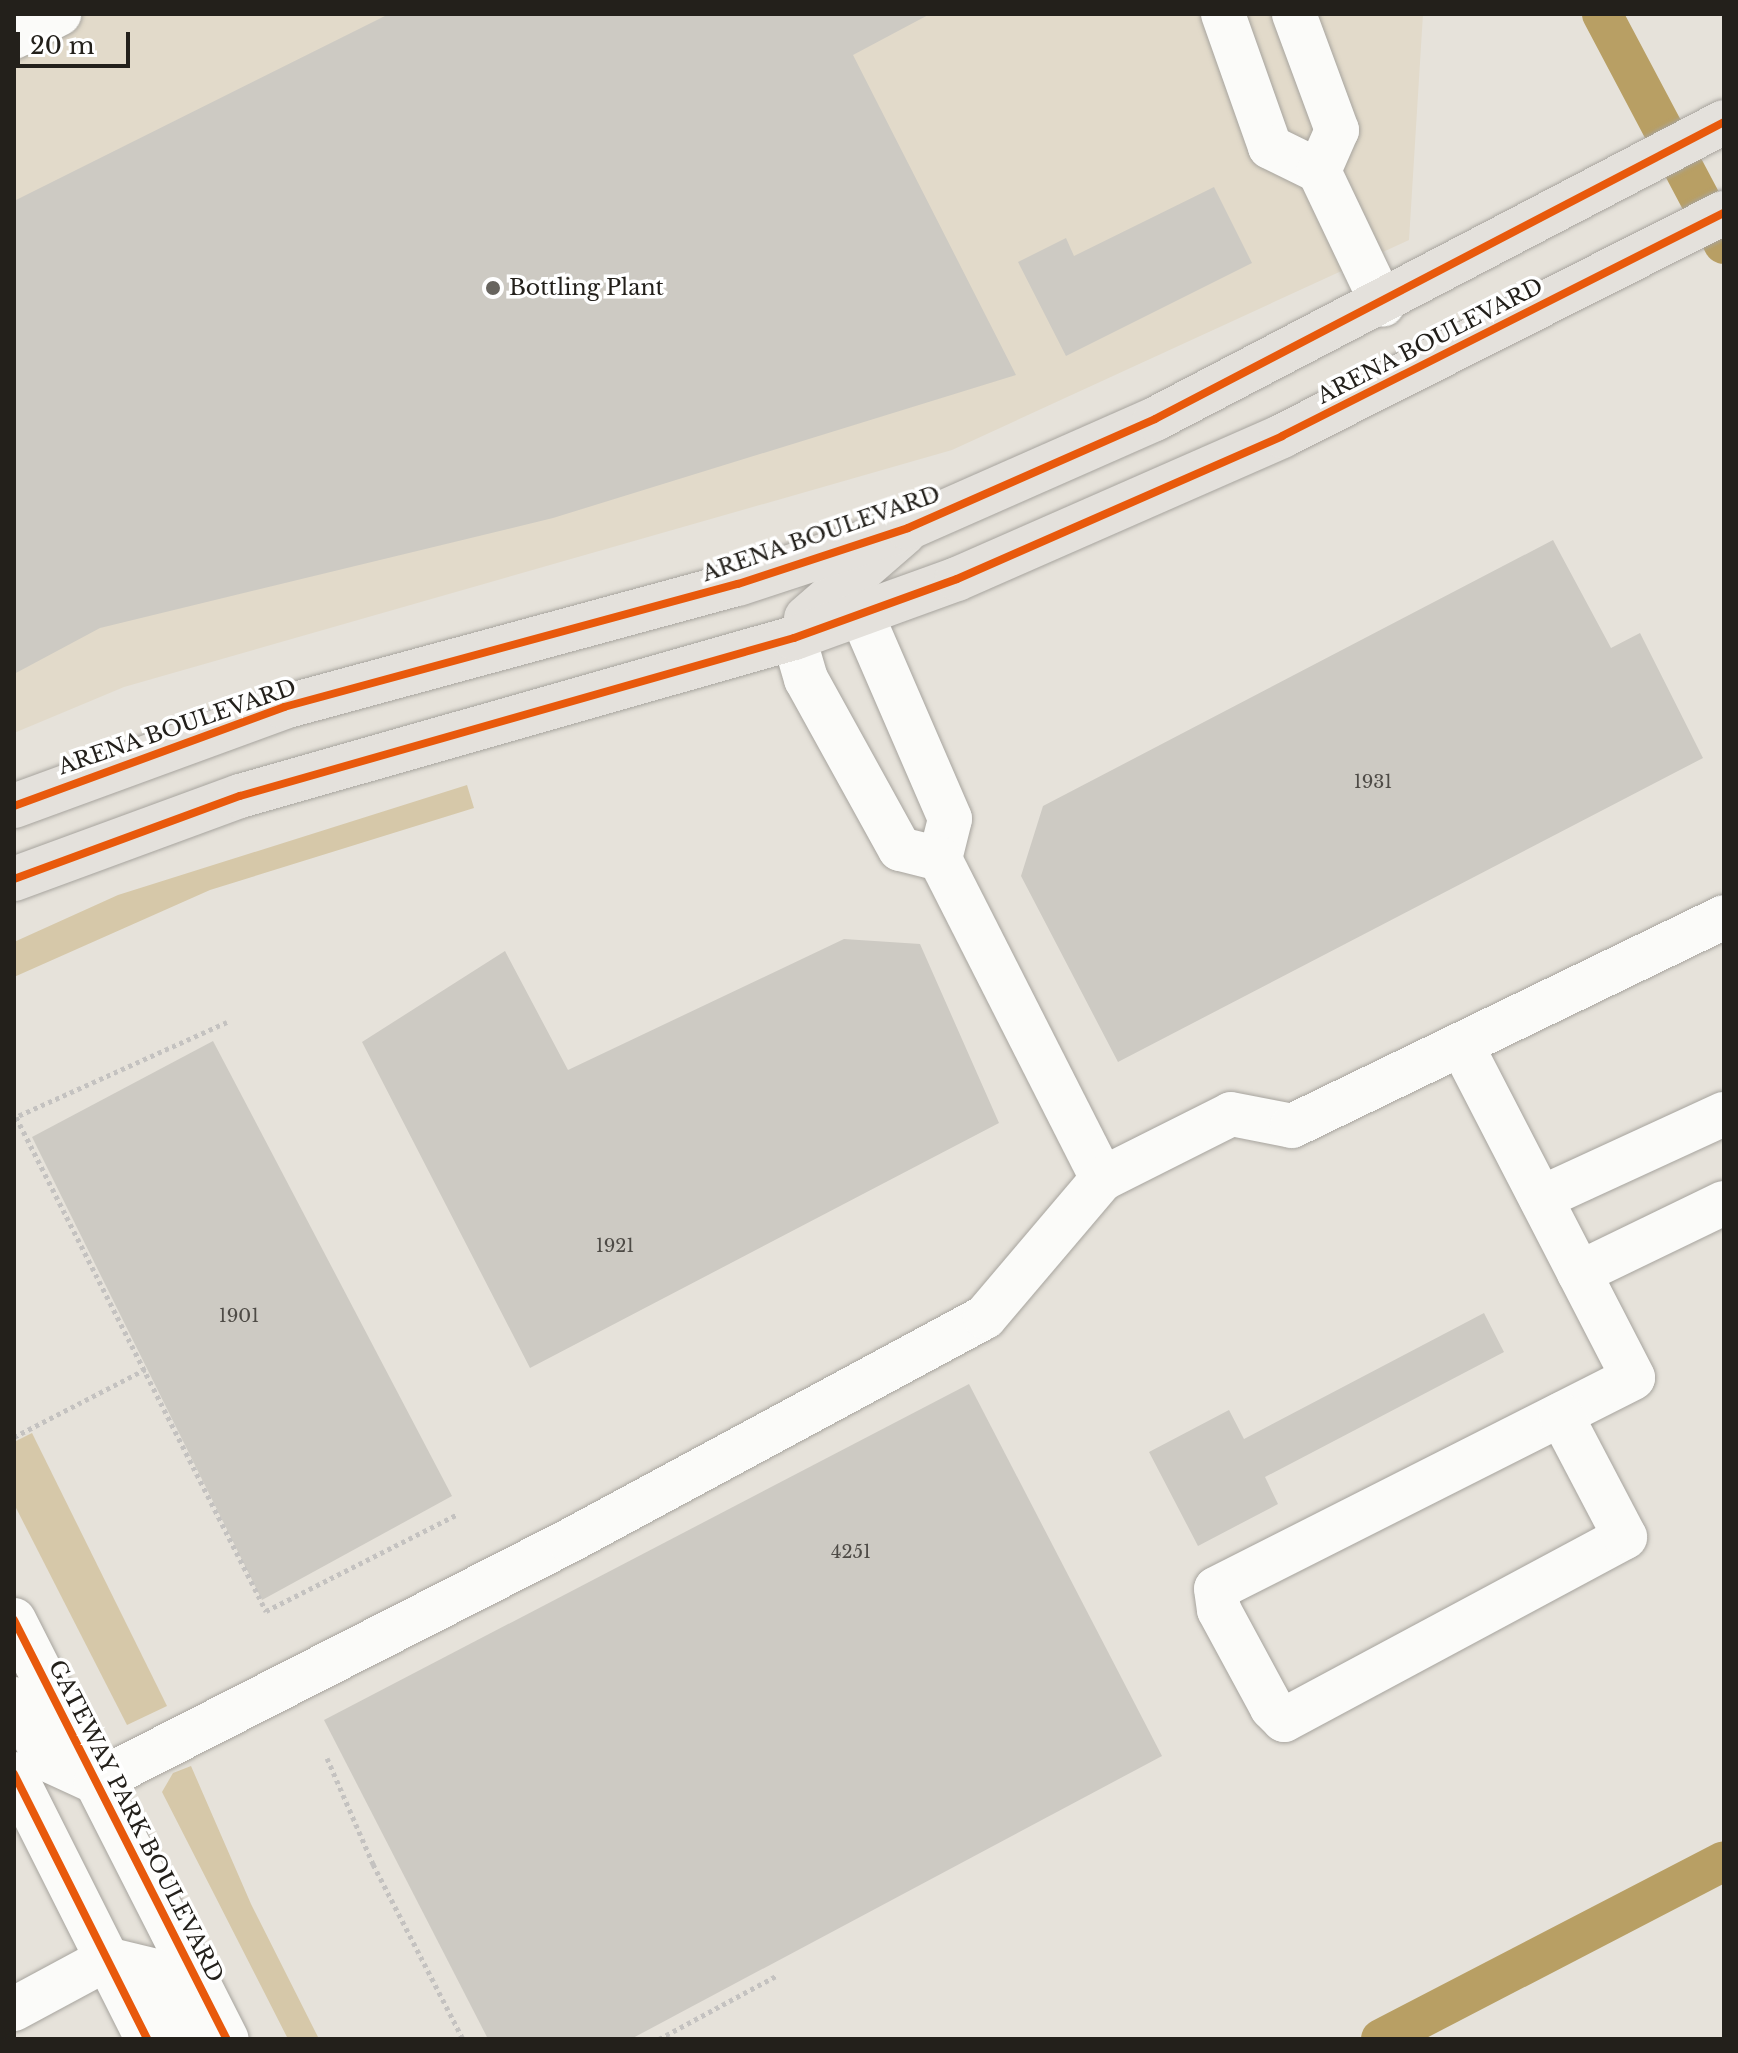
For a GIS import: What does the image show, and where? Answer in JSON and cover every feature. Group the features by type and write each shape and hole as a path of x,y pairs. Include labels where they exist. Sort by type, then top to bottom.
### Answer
{"main road":[{"name":"ARENA BOULEVARD","path":"14,806 284,707 738,584 908,528 1155,419 1383,305 1724,122"},
{"name":"ARENA BOULEVARD","path":"14,879 353,761 794,638 1050,543 1195,478 1724,213"},
{"path":"794,638 811,610 854,582 908,528"}],"street":[{"path":"14,37 59,14"},
{"path":"1223,14 1270,147 1319,171 1383,305"},
{"path":"1294,14 1337,130 1319,171"},
{"path":"861,613 950,819 940,859 1102,1179"},
{"path":"794,638 806,679 900,849 940,859"},
{"path":"14,1699 46,1759 96,1782 555,1548 985,1317 1102,1179 1231,1114 1292,1126 1714,933"},
{"path":"1462,1046 1633,1378 1216,1589 1219,1610 1272,1708 1284,1720 1625,1537 1561,1415"},
{"path":"1541,1198 1724,1114"},
{"path":"1579,1273 1724,1203"},
{"name":"GATEWAY PARK BOULEVARD","path":"14,1620 227,2039"},
{"path":"14,1774 147,2039"},
{"path":"14,2009 107,1959 156,1971 192,2039"}],"path":[{"path":"227,1022 16,1117 266,1611 458,1514"},
{"path":"14,1437 146,1369"},
{"path":"327,1758 373,1864 463,2039"},
{"path":"659,2039 778,1975"}],"shaded area":[{"name":"Bottling Plant","path":"14,14 1423,14 1409,240 952,450 124,687 14,733"},
{"path":"467,785 474,808 210,890 14,977 14,942 118,895"},
{"path":"32,1433 167,1706 127,1725 14,1504 14,1442"},
{"path":"191,1766 251,1904 319,2039 288,2039 162,1792 173,1773"}],"building":[{"name":"Bottling Plant","path":"389,14 930,14 853,55 1016,375 553,518 100,628 14,674 14,201"},
{"path":"1214,187 1252,263 1066,356 1018,262 1066,238 1074,256"},
{"path":"1553,540 1611,648 1640,633 1703,758 1118,1062 1021,876 1043,806"},
{"path":"844,939 920,944 999,1123 530,1368 362,1042 505,951 568,1070"},
{"path":"213,1041 452,1496 262,1600 32,1137"},
{"path":"1484,1313 1504,1352 1265,1477 1278,1504 1198,1546 1149,1452 1229,1410 1244,1439"},
{"path":"969,1384 1162,1756 631,2039 488,2039 324,1720"}],"waterway":[{"path":"1602,14 1724,244"},
{"path":"1381,2039 1724,1861"}],"cycle path":[{"path":"14,806 284,707 738,584 908,528 1155,419 1724,122"},
{"path":"14,879 240,796 794,638 957,579 1282,436 1724,213"},
{"path":"14,1620 227,2039"},
{"path":"14,1774 147,2039"}],"place":[{"name":"Bottling Plant","path":"493,288"}]}
